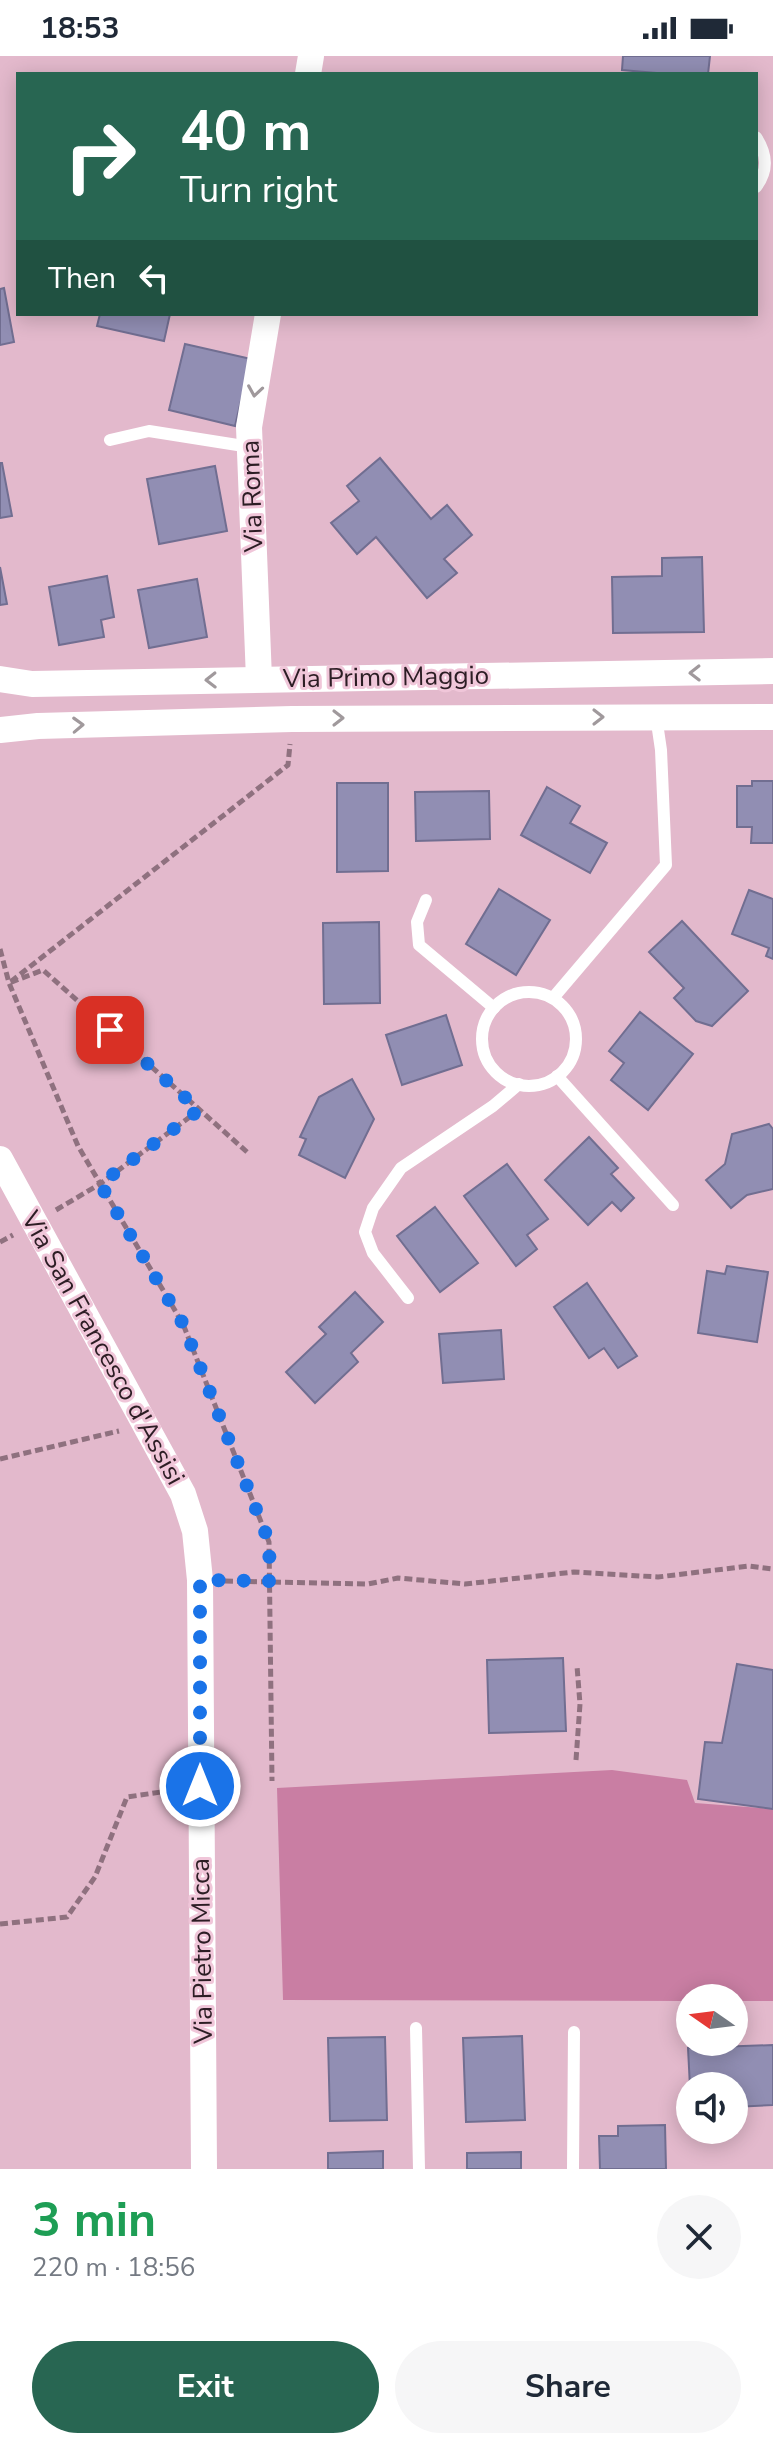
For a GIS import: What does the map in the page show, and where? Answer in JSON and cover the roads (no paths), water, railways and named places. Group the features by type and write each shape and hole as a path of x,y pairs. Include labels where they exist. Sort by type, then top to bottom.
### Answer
{"street":[{"name":"Via Roma","path":"259,679 249,427 268,316"},
{"name":"Via Primo Maggio","path":"0,679 32,684 773,671"},
{"name":"Via Primo Maggio","path":"0,730 38,726 292,719 773,717"},
{"name":"Via San Francesco d'Assisi","path":"0,1159 147,1423 183,1494"},
{"name":"Via Pietro Micca","path":"183,1494 195,1531 200,1580 204,2169"}],"lane":[{"path":"758,140 766,159 765,172 758,186 773,192"},
{"path":"110,440 149,431 250,447"},
{"path":"553,998 666,865 661,750 656,716"},
{"path":"426,900 417,922 419,945 494,1008"},
{"path":"522,992 538,992 553,998 565,1008 573,1021 575,1051 568,1065 545,1083 519,1084 504,1078 492,1067 484,1053 484,1029 494,1008 507,997 522,992"},
{"path":"557,1076 673,1205"},
{"path":"408,1298 373,1253 365,1232 373,1208 401,1168 493,1106 519,1084"},
{"path":"416,2028 419,2169"},
{"path":"573,2169 574,2032"}]}
